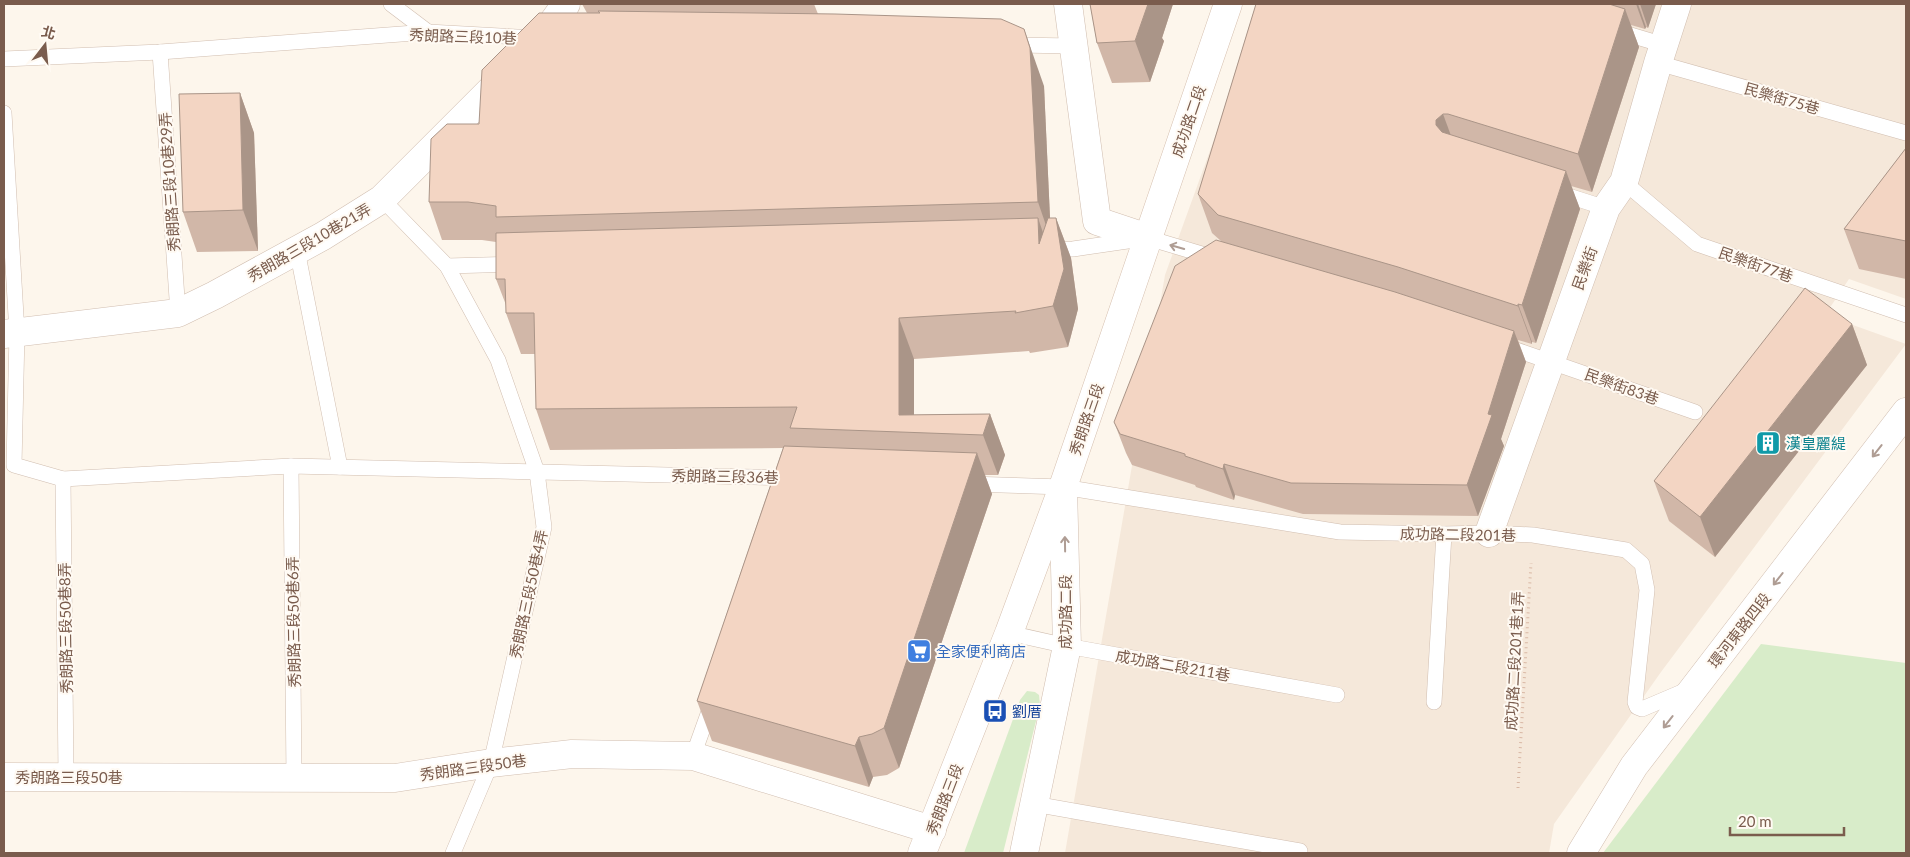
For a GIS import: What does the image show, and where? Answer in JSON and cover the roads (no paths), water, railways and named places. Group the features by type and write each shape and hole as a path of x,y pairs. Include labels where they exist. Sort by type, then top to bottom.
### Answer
{"street":[{"name":"秀朗路三段10巷21弄","path":"10,334 178,313 297,250 382,199 552,39 566,4"},
{"path":"1068,4 1098,221 1148,238"},
{"name":"成功路二段","path":"1148,238 1228,4"},
{"name":"民樂街","path":"1489,533 1606,208 1624,182 1677,4"},
{"name":"秀朗路三段","path":"927,842 1009,633 1063,487 1148,238"},
{"name":"環河東路四段","path":"1581,853 1634,766 1906,412"},
{"name":"成功路二段","path":"1024,853 1067,646 1063,487"},
{"name":"秀朗路三段50巷","path":"4,776 395,778 491,763 572,754 693,756 927,842"}],"lane":[{"path":"390,4 428,32"},
{"name":"民樂街75巷","path":"1607,28 1661,54 1906,133"},
{"name":"秀朗路三段10巷","path":"4,59 160,52 428,32 552,39"},
{"path":"995,45 1073,46"},
{"name":"秀朗路三段10巷29弄","path":"160,52 178,313"},
{"path":"4,113 10,334"},
{"name":"民樂街77巷","path":"1624,182 1697,244 1906,315"},
{"path":"1542,187 1606,208"},
{"name":"秀朗路三段50巷4弄","path":"382,199 447,266 498,360 538,472 544,527 491,763 454,853"},
{"path":"1033,250 1073,249 1148,238 1232,263"},
{"path":"297,250 340,467"},
{"path":"447,266 527,264"},
{"name":"秀朗路三段36巷","path":"10,334 14,465 63,479 291,466 809,478"},
{"name":"民樂街83巷","path":"1484,339 1550,360 1694,412"},
{"name":"秀朗路三段50巷6弄","path":"291,466 294,778"},
{"path":"783,496 790,478"},
{"name":"秀朗路三段50巷8弄","path":"63,479 66,777"},
{"path":"956,483 1063,487"},
{"name":"成功路二段201巷","path":"1063,487 1340,532 1533,535 1626,550 1642,564 1647,590 1635,702 1637,707 1642,709 1695,686"},
{"path":"1434,702 1444,534"},
{"name":"成功路二段211巷","path":"1009,633 1067,646 1337,695"},
{"path":"693,756 716,691"},
{"path":"1034,804 1300,851"}],"place":[{"name":"漢皇麗緹","path":"1768,443"},
{"name":"全家便利商店","path":"919,651"},
{"name":"劉厝","path":"995,711"}]}
